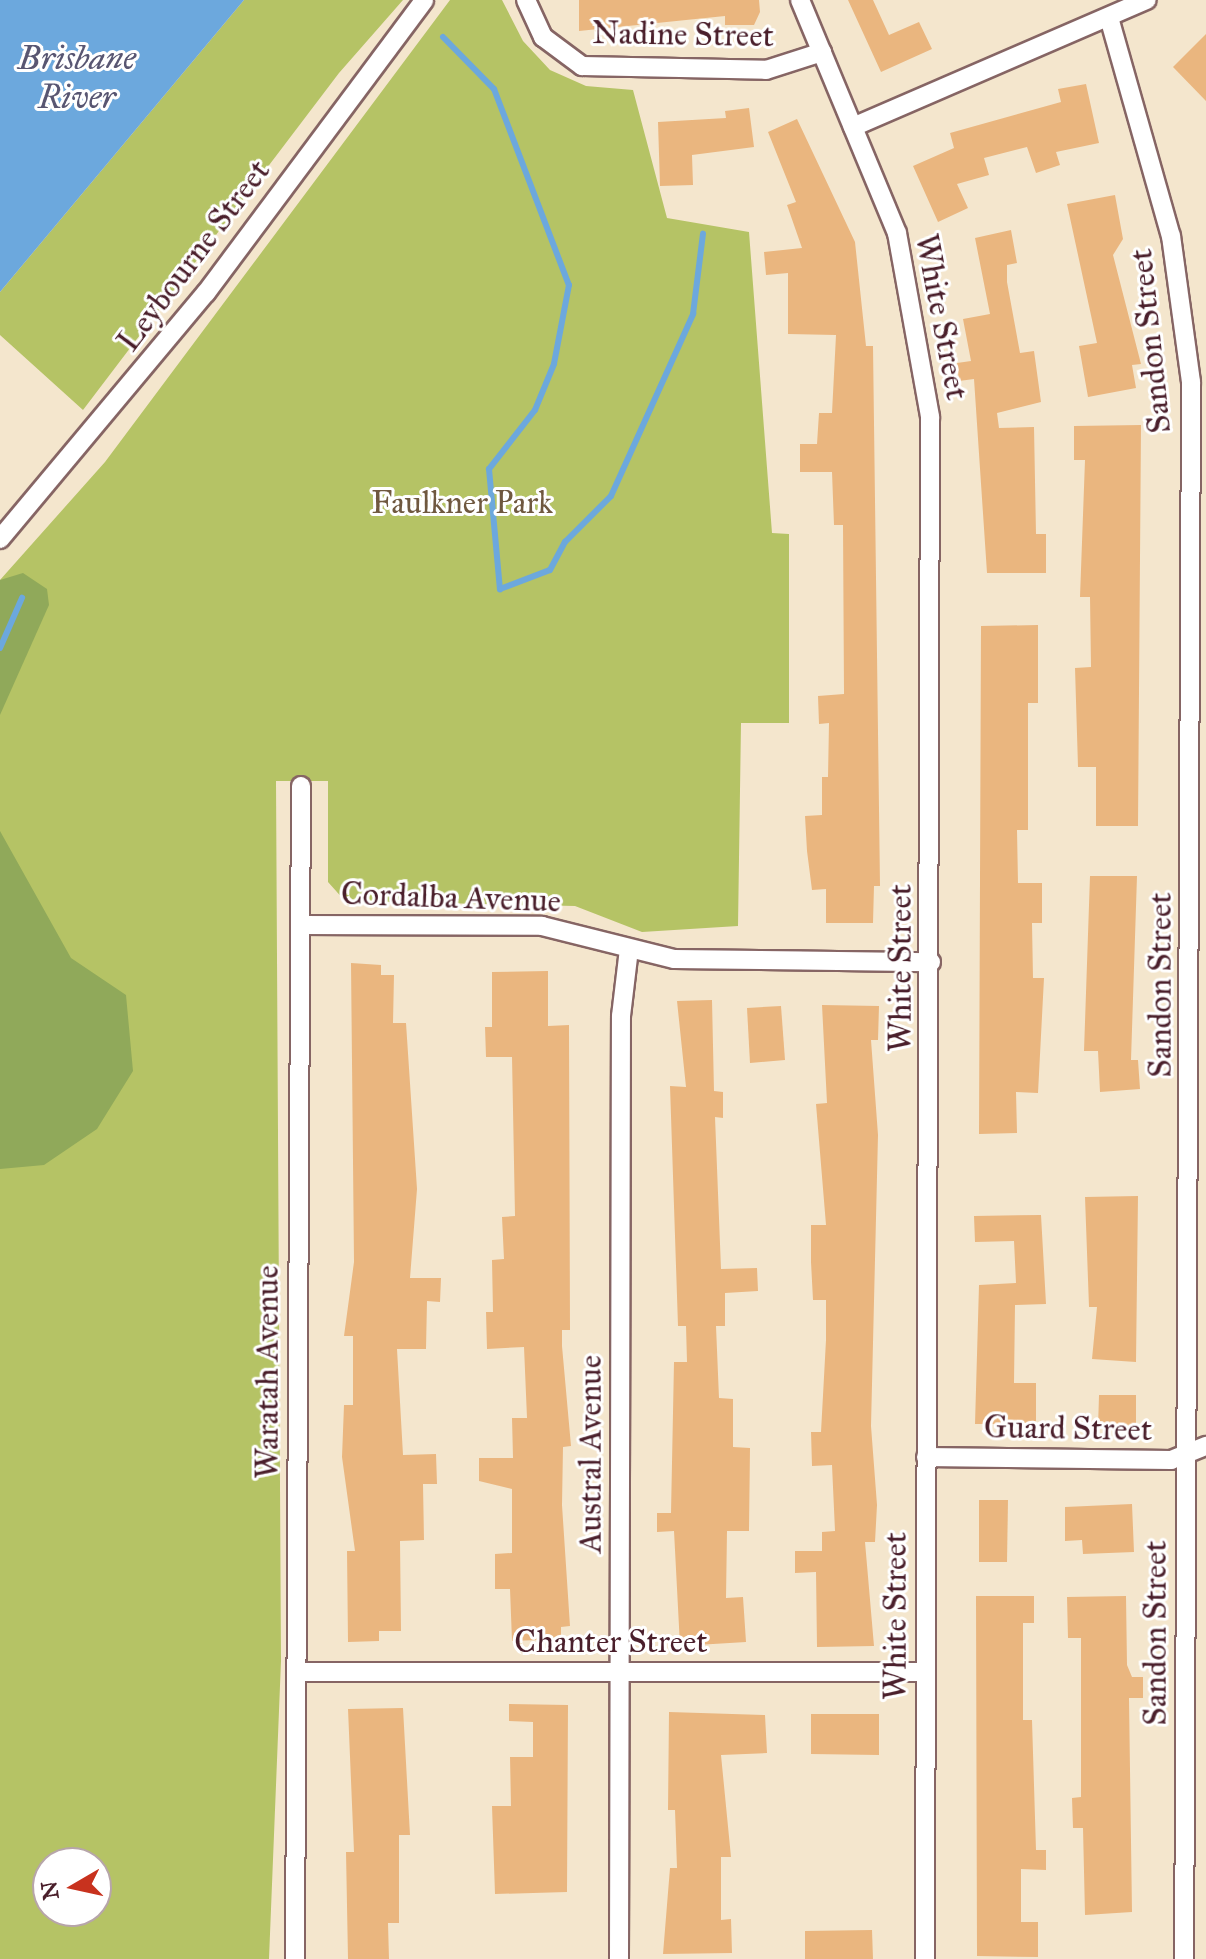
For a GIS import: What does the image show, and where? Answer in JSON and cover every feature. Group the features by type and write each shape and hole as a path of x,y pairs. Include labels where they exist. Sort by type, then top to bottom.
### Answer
{"street":[{"name":"Leybourne Street","path":"0,539 206,293 424,0"},
{"name":"Nadine Street","path":"526,0 552,48 582,66 766,70 822,52"},
{"name":"White Street","path":"800,0 901,246 927,370 934,559 925,1959"},
{"path":"853,127 1110,21 1147,0"},
{"name":"Sandon Street","path":"1110,21 1171,236 1191,382 1184,1959"},
{"name":"Waratah Avenue","path":"295,1959 301,786"},
{"name":"Cordalba Avenue","path":"301,925 542,926 686,960 931,962"},
{"name":"Austral Avenue","path":"619,1959 621,1016 629,949"},
{"name":"Guard Street","path":"926,1457 1171,1460 1206,1446"},
{"name":"Chanter Street","path":"296,1672 926,1672"}],"green space":[{"path":"244,0 403,0 339,73 83,410 0,335 0,292"},
{"name":"Faulkner Park","path":"450,0 502,0 523,41 550,70 586,86 633,90 667,218 749,232 772,533 789,534 789,723 741,723 738,926 642,932 575,906 345,901 328,882 328,781 276,781 281,1661 269,1959 0,1959 0,580 105,462"},
{"path":"23,573 47,589 49,605 0,715 0,580"},
{"path":"0,831 71,958 126,995 133,1071 97,1129 44,1165 0,1169"}],"water":[{"name":"Brisbane River","path":"0,0 244,0 0,292"}],"building":[{"path":"579,0 759,0 760,12 754,25 725,25 725,16 579,31"},
{"path":"848,0 873,0 889,35 919,22 932,49 881,72"},
{"path":"1206,34 1206,101 1173,67"},
{"path":"1086,84 1099,143 1056,152 1060,165 1036,173 1027,147 984,158 989,175 957,184 968,208 938,222 913,166 954,148 950,133 1061,102 1058,89"},
{"path":"749,108 754,147 692,155 693,185 660,186 658,122 726,118 725,111"},
{"path":"797,119 855,242 866,346 873,346 880,886 874,886 873,923 826,923 826,889 812,890 807,851 805,816 822,815 822,777 828,777 829,723 819,724 818,696 844,694 843,525 834,525 832,472 800,472 800,444 817,444 819,413 832,413 836,335 788,334 788,273 766,275 764,252 802,248 787,205 796,202 768,132"},
{"path":"1115,195 1123,239 1113,255 1141,364 1132,365 1136,388 1088,397 1079,346 1097,343 1067,204"},
{"path":"1011,230 1017,263 1007,265 1007,282 1020,353 1034,351 1041,402 997,413 999,428 1034,427 1036,534 1046,534 1046,573 987,573 974,379 959,381 957,363 971,361 963,319 990,314 975,238"},
{"path":"1141,425 1138,826 1096,826 1096,767 1078,767 1075,668 1091,667 1090,597 1080,597 1085,460 1074,460 1074,426"},
{"path":"1038,625 1038,703 1028,703 1028,830 1017,830 1018,883 1042,883 1042,923 1032,923 1033,978 1044,978 1038,1093 1016,1092 1017,1133 979,1134 981,626"},
{"path":"1090,876 1137,876 1131,1060 1138,1060 1140,1089 1100,1092 1098,1051 1084,1051"},
{"path":"351,963 381,965 381,975 394,975 393,1023 406,1023 417,1189 410,1278 441,1278 440,1302 427,1301 426,1349 397,1349 403,1455 436,1454 437,1484 423,1484 424,1540 400,1541 401,1631 379,1631 379,1641 348,1642 347,1551 355,1551 342,1457 344,1405 353,1405 353,1336 344,1336 354,1262"},
{"path":"548,971 548,1026 569,1025 570,1330 562,1330 562,1346 571,1446 563,1447 562,1505 570,1626 561,1627 561,1639 512,1641 510,1589 495,1589 495,1554 512,1553 512,1489 479,1481 479,1458 513,1458 512,1418 527,1418 524,1347 487,1349 486,1312 493,1312 492,1260 504,1259 502,1217 515,1216 512,1057 486,1057 485,1027 492,1027 492,972"},
{"path":"712,1000 714,1091 723,1092 723,1118 715,1117 721,1269 757,1268 758,1291 725,1293 725,1326 716,1326 719,1398 733,1399 733,1447 750,1448 749,1531 727,1531 726,1598 743,1597 746,1642 680,1646 674,1531 657,1532 657,1513 671,1513 674,1362 687,1362 686,1326 678,1326 670,1086 686,1087 677,1001"},
{"path":"822,1005 879,1006 878,1040 871,1040 878,1135 871,1426 877,1505 875,1542 865,1542 874,1646 817,1647 816,1572 795,1573 795,1551 822,1551 822,1532 835,1531 832,1465 812,1466 811,1432 821,1432 826,1340 826,1300 813,1300 811,1262 811,1225 826,1225 816,1104 827,1103"},
{"path":"781,1006 785,1060 750,1063 747,1008"},
{"path":"1138,1196 1136,1362 1092,1359 1097,1307 1089,1307 1085,1197"},
{"path":"1041,1215 1046,1304 1015,1305 1014,1383 1036,1383 1036,1424 975,1424 979,1285 1016,1283 1014,1241 975,1242 974,1216"},
{"path":"1099,1395 1136,1395 1136,1427 1098,1427"},
{"path":"979,1500 1008,1500 1007,1562 979,1562"},
{"path":"1132,1504 1134,1552 1083,1554 1082,1540 1065,1541 1065,1507"},
{"path":"976,1596 1034,1596 1034,1623 1023,1623 1023,1720 1032,1720 1036,1850 1046,1850 1046,1870 1021,1869 1021,1922 1038,1922 1038,1957 977,1956"},
{"path":"1126,1596 1127,1665 1132,1677 1143,1677 1143,1698 1129,1698 1132,1912 1085,1915 1083,1828 1073,1828 1072,1798 1081,1797 1081,1638 1068,1638 1067,1597"},
{"path":"509,1704 568,1705 567,1892 495,1894 492,1806 511,1806 510,1757 533,1757 533,1722 509,1721"},
{"path":"403,1708 410,1835 399,1835 399,1923 388,1923 389,1959 348,1959 346,1852 354,1852 348,1709"},
{"path":"669,1712 765,1715 767,1753 721,1755 731,1857 721,1857 721,1920 731,1919 732,1953 663,1954 670,1868 677,1868 675,1810 668,1810"},
{"path":"811,1714 879,1714 879,1755 811,1754"},
{"path":"872,1930 873,1959 805,1959 805,1931"}],"waterway":[{"path":"443,37 494,89 569,285 554,364 535,410 489,469 500,589 550,570 565,542 611,496 693,314 703,234"},
{"path":"0,648 22,598"}]}
